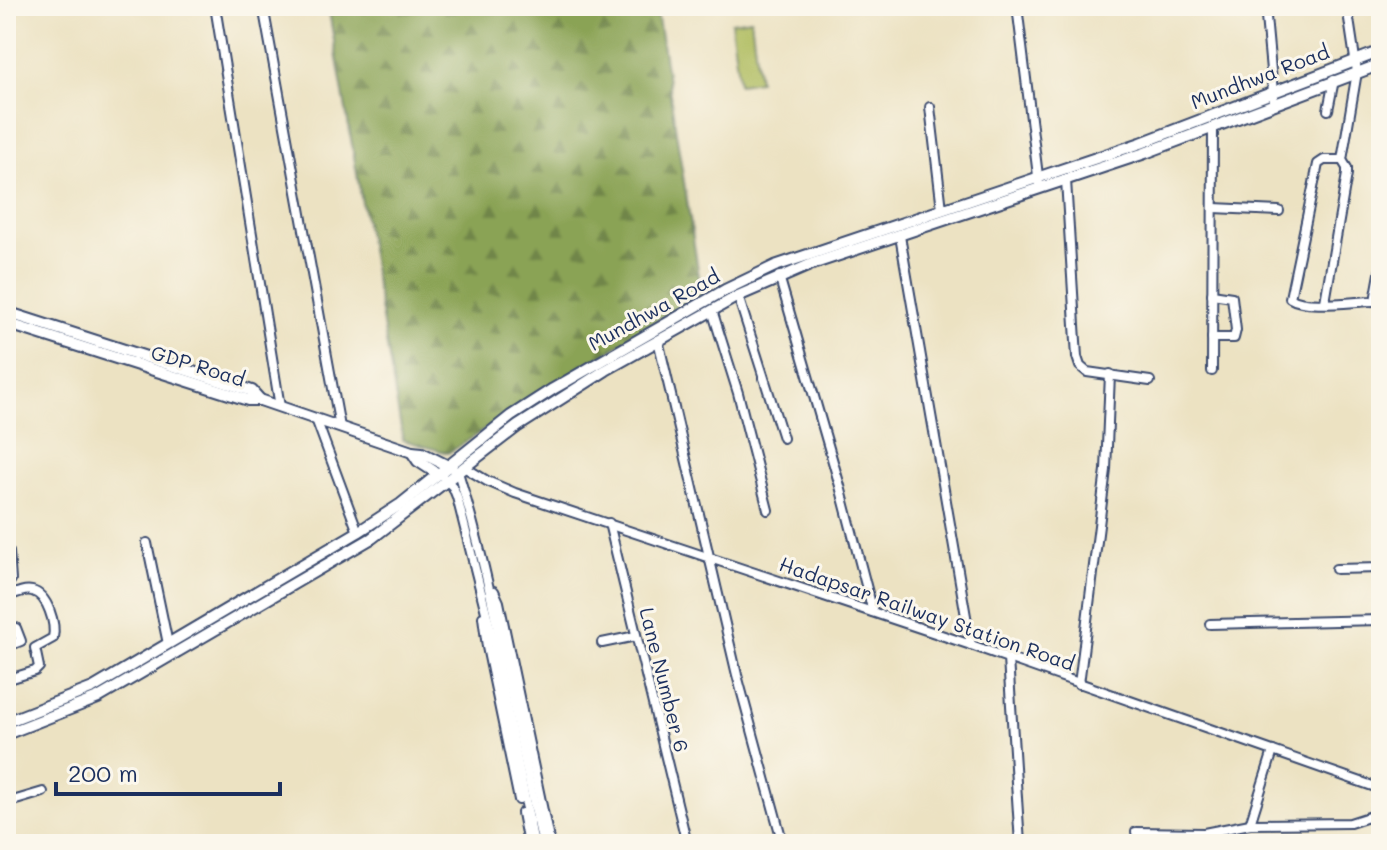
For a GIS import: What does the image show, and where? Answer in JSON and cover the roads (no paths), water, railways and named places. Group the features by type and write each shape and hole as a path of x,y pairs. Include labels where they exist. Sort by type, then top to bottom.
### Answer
{"main road":[{"name":"Mundhwa Road","path":"6,734 96,693 301,573 538,412 712,310 731,295 900,236 1141,143 1273,98 1311,83 1354,60 1381,51"},
{"name":"Mundhwa Road","path":"1311,83 1334,80 1381,64"},
{"name":"Mundhwa Road","path":"457,468 511,416 553,389 808,253 942,209 1039,183 1066,180 1213,127 1273,98"},
{"name":"GDP Road","path":"6,312 252,391 260,400"},
{"name":"GDP Road","path":"6,323 248,400 260,400"},
{"path":"260,400 422,453 457,468"},
{"path":"412,452 418,461 442,477"},
{"name":"Mundhwa Road","path":"6,722 96,693 168,644 372,538 442,477"}],"street":[{"path":"215,6 280,407"},
{"path":"263,6 340,427"},
{"path":"1017,6 1039,183"},
{"path":"1265,6 1273,98"},
{"path":"1317,6 1339,6"},
{"path":"1325,302 1347,174 1342,160 1357,72 1347,6"},
{"path":"1328,110 1334,80"},
{"path":"930,107 942,209"},
{"path":"1212,371 1213,127"},
{"path":"1342,160 1324,160 1318,164 1289,293 1294,302 1378,300 1381,268"},
{"path":"1066,180 1080,366 1087,372 1150,381"},
{"path":"1214,208 1279,211"},
{"path":"900,236 971,645"},
{"path":"779,276 873,612"},
{"path":"1212,294 1232,297 1236,330 1234,338 1212,338"},
{"path":"731,295 783,438"},
{"path":"712,310 738,393 768,510"},
{"path":"658,340 737,675 783,844"},
{"path":"1079,684 1106,470 1110,374"},
{"path":"316,419 358,532"},
{"path":"457,468 487,581 531,844"},
{"name":"Hadapsar Railway Station Road","path":"457,468 515,493 971,645 1381,789"},
{"path":"442,477 457,497 483,604 496,638 543,844"},
{"name":"Lane Number 6","path":"609,523 687,844"},
{"path":"147,543 168,644"},
{"path":"6,547 11,580 6,584"},
{"path":"1336,569 1381,568"},
{"path":"487,581 499,602 550,844"},
{"path":"6,597 26,590 37,593 45,600 54,632 53,638 35,648 39,667 35,671 6,680"},
{"path":"483,604 487,647 531,844"},
{"path":"1210,624 1381,620"},
{"path":"6,630 16,628 21,641 6,647"},
{"path":"602,643 636,636"},
{"path":"1008,659 1020,844"},
{"path":"1250,824 1273,751"},
{"path":"6,803 43,792"},
{"path":"1136,832 1204,833 1250,824 1350,823 1381,813"}]}
